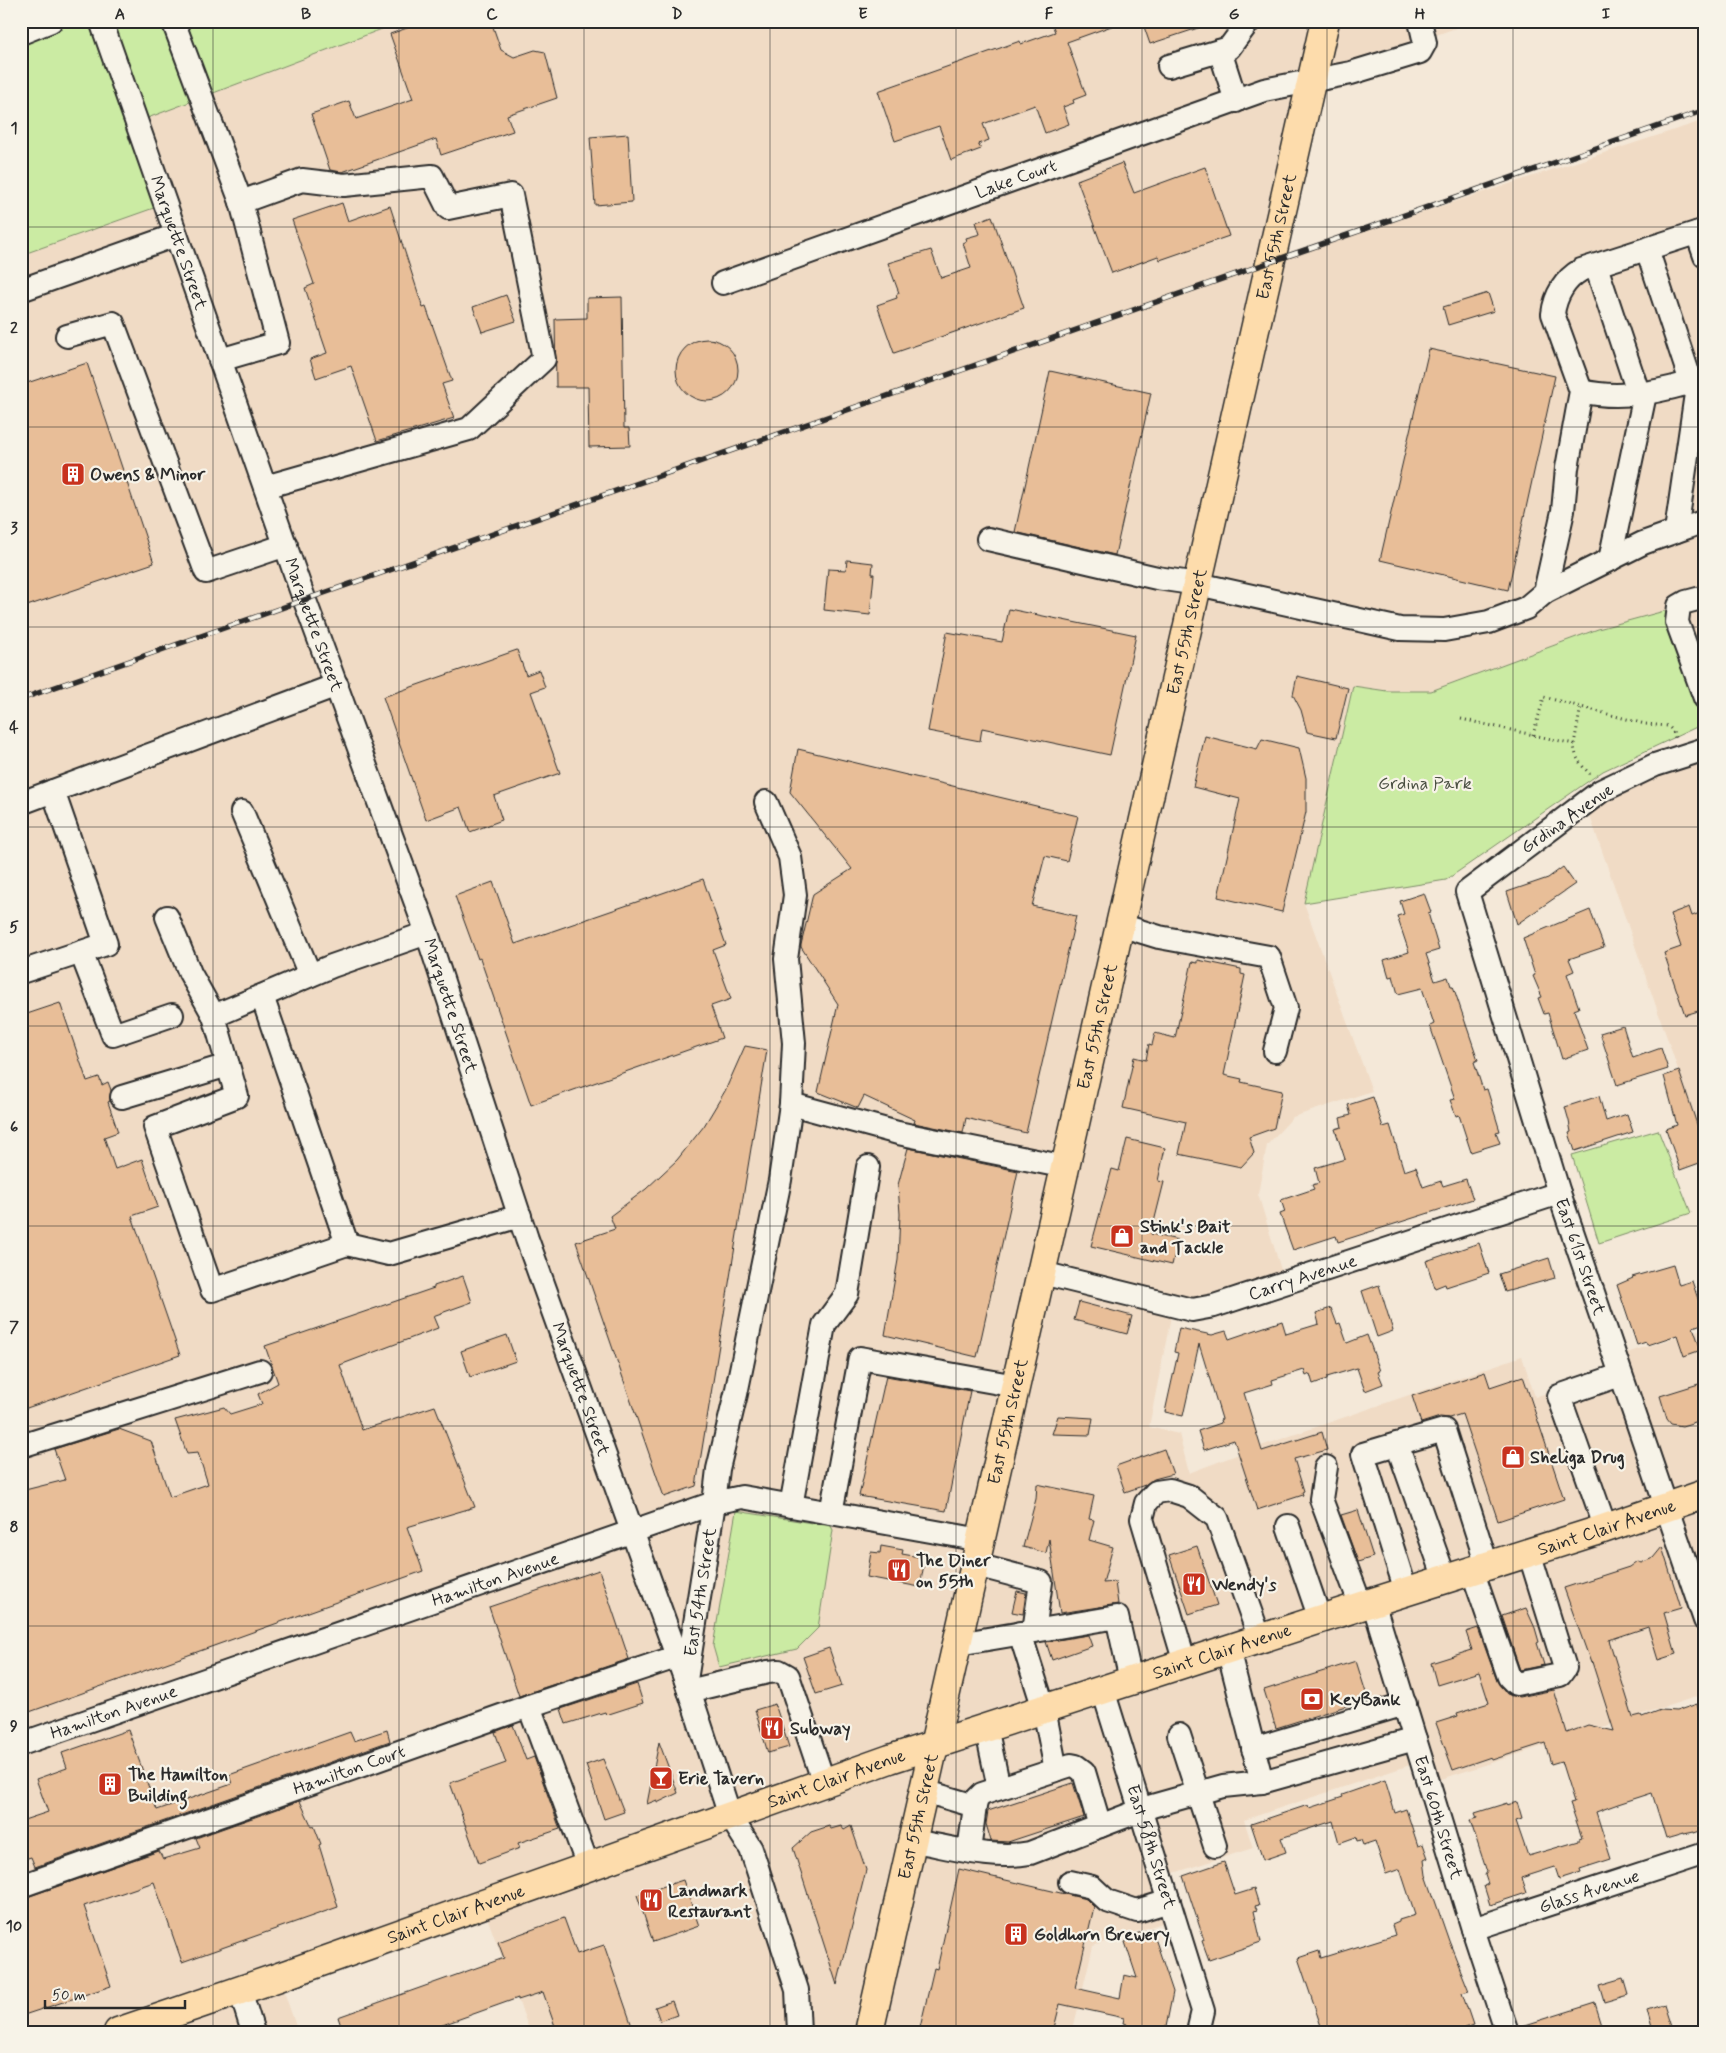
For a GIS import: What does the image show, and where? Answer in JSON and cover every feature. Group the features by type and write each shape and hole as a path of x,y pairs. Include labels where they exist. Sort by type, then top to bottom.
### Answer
{"main road":[{"name":"East 55th Street","path":"869,2032 1325,21"},
{"name":"Saint Clair Avenue","path":"118,2032 935,1744 1606,1528 1705,1494"}],"street":[{"path":"21,33 51,21"},
{"name":"Marquette Street","path":"101,21 265,487 427,933 520,1216 687,1686 730,1816 751,1849 797,1990 799,2032"},
{"path":"173,21 241,202 278,343 220,360"},
{"path":"1169,66 1229,48 1249,21"},
{"name":"Lake Court","path":"723,283 1264,90 1351,73 1420,52 1425,43 1420,21"},
{"path":"1220,50 1236,101"},
{"path":"241,202 302,180 344,185 432,176 448,208 511,195 544,359 469,429 265,487"},
{"path":"1545,592 1563,511 1581,391 1553,314 1554,304 1571,276 1581,270 1701,231 1705,256"},
{"path":"21,290 176,235"},
{"path":"1646,249 1698,380 1676,531"},
{"path":"1596,266 1642,394 1610,560"},
{"path":"67,336 113,323 206,572 286,545"},
{"path":"1581,391 1597,395 1642,394 1698,380"},
{"path":"988,539 1157,578 1198,584 1385,626 1411,630 1444,630 1498,620 1526,608 1545,592 1643,544 1705,521"},
{"path":"1705,597 1678,606 1676,612 1676,622 1705,698"},
{"path":"21,803 336,685"},
{"name":"Grdina Avenue","path":"1466,892 1601,791 1655,765 1705,749"},
{"path":"21,972 106,944 53,791"},
{"name":"East 54th Street","path":"687,1686 718,1469 736,1394 780,1180 791,1104 794,1043 786,959 795,895 790,857 766,802"},
{"path":"242,812 310,976"},
{"name":"East 61st Street","path":"1466,892 1559,1193 1705,1620"},
{"path":"167,917 190,973 214,1016 237,1096 155,1127 212,1290 348,1244 389,1254 520,1216"},
{"path":"1120,925 1159,937 1269,957 1286,1008 1275,1051"},
{"path":"214,1016 310,976 427,933"},
{"path":"82,952 113,1035 172,1015"},
{"path":"262,996 348,1244"},
{"path":"122,1097 228,1065"},
{"path":"791,1104 898,1133 1066,1167"},
{"path":"792,1506 824,1325 847,1294 868,1167"},
{"name":"Carry Avenue","path":"1042,1273 1192,1310 1222,1303 1559,1193"},
{"path":"831,1513 860,1358 1016,1386"},
{"path":"21,1446 260,1371"},
{"path":"1606,1528 1559,1396 1620,1375"},
{"path":"1406,1591 1363,1454 1444,1430 1509,1677 1516,1684 1560,1675 1565,1668 1529,1552"},
{"path":"1397,1444 1445,1579"},
{"name":"East 60th Street","path":"1326,1467 1321,1499 1367,1604 1404,1704 1473,1929 1507,2032"},
{"path":"1186,1663 1142,1519 1146,1503 1156,1492 1170,1490 1189,1496 1216,1518 1260,1639"},
{"name":"Hamilton Avenue","path":"21,1744 632,1534 714,1503 742,1497 831,1513 978,1553 1041,1582 1027,1632"},
{"path":"1288,1526 1320,1619"},
{"path":"958,1644 1117,1617 1131,1680"},
{"path":"1027,1632 1056,1770"},
{"path":"1228,1649 1262,1782"},
{"name":"Hamilton Court","path":"21,1886 529,1706 676,1657"},
{"path":"687,1686 778,1671 788,1676 824,1783"},
{"name":"East 58th Street","path":"1103,1690 1203,2011 1198,2032"},
{"path":"1254,1749 1404,1704"},
{"path":"529,1706 588,1866"},
{"path":"986,1728 1000,1788"},
{"path":"1179,1735 1215,1846"},
{"path":"913,1841 1009,1855 1030,1853 1140,1810 1223,1786 1262,1782 1415,1739"},
{"path":"969,1850 975,1806 977,1799 982,1794 1072,1765 1084,1772 1100,1826"},
{"path":"924,1791 975,1806"},
{"name":"Glass Avenue","path":"1473,1929 1705,1853"},
{"path":"1070,1882 1092,1887 1107,1901 1136,1911 1169,1901"},
{"path":"240,1990 253,2032"}],"path":[{"path":"1533,735 1544,697 1645,724 1668,726 1673,731 1676,741"},
{"path":"1581,706 1574,744 1575,755 1578,762 1595,780"},
{"path":"1461,719 1574,744"}],"shaded area":[{"path":"403,21 1475,21 1312,80 1272,258 1298,253 1705,120 1705,705 1678,608 1598,629 1431,691 1387,691 1353,686 1304,903 1372,1091 1293,1117 1267,1145 1258,1194 1285,1283 1173,1306 1149,1427 1179,1434 1189,1473 1255,1448 1522,1356 1535,1397 1617,1368 1614,1357 1705,1328 1705,1694 1429,1783 1422,1761 1244,1820 1253,1848 1161,1877 1174,1919 1093,1946 1073,2029 1083,2032 530,2032 482,1904 279,1977 298,2032 21,2032 21,255 165,204 136,122"},
{"path":"1705,749 1705,1147 1585,802"}],"green space":[{"path":"51,21 403,21 137,122 165,204 21,255 21,33"},
{"name":"Grdina Park","path":"1679,607 1705,682 1705,723 1603,771 1446,880 1304,903 1353,686 1387,691 1431,691 1598,629"},
{"path":"1658,1130 1691,1213 1599,1243 1572,1155"},
{"path":"736,1511 831,1526 833,1530 818,1628 797,1649 719,1667 713,1646"}],"building":[{"path":"427,21 491,21 501,50 514,57 535,50 545,52 557,98 507,115 513,131 441,155 436,139 342,172 330,170 311,114 349,101 356,119 413,99 390,34"},
{"path":"1051,21 1120,21 1120,23 1067,42 1086,95 1073,100 1074,103 1063,107 1069,124 1045,133 1035,105 983,124 989,140 978,144 981,149 951,160 939,126 895,141 878,91 1020,41 1021,44 1055,32"},
{"path":"1142,21 1210,21 1210,24 1150,44"},
{"path":"628,134 632,202 595,205 590,137"},
{"path":"1122,163 1134,193 1205,167 1229,236 1160,260 1158,256 1112,273 1077,180"},
{"path":"342,203 348,221 390,206 423,308 426,307 452,381 442,384 454,418 377,441 351,366 316,378 310,359 327,353 305,288 314,284 292,220"},
{"path":"992,216 1024,308 894,353 877,305 897,298 896,295 899,293 888,263 931,250 941,278 971,268 963,243 967,241 966,238 980,234 976,222"},
{"path":"1488,293 1494,311 1448,325 1443,307"},
{"path":"506,295 516,321 482,332 473,307"},
{"path":"622,297 624,428 629,428 630,446 589,447 588,387 556,387 555,319 587,318 587,298"},
{"path":"701,339 713,339 729,348 736,358 738,370 736,382 729,392 713,401 701,401 690,396 681,387 676,376 676,364 681,353 690,344"},
{"path":"1429,349 1555,376 1508,590 1380,560"},
{"name":"Owens & Minor","path":"87,363 154,563 21,608 21,385"},
{"path":"1050,371 1151,393 1115,555 1015,532"},
{"path":"847,560 873,563 872,574 874,574 870,615 824,610 828,569 846,570"},
{"path":"1009,609 1136,635 1110,755 982,728 980,741 928,731 947,632 1002,642"},
{"path":"517,650 526,675 539,670 545,687 531,692 560,773 494,796 502,820 470,832 461,807 426,820 383,697"},
{"path":"1297,676 1348,688 1336,738 1307,732 1301,710 1293,695"},
{"path":"1205,736 1257,749 1262,739 1299,748 1306,778 1306,812 1282,912 1218,897 1240,799 1193,787"},
{"path":"798,749 1078,816 1067,861 1045,856 1032,906 1076,916 1026,1133 966,1118 963,1133 914,1123 915,1120 864,1096 858,1108 818,1092 838,1004 801,945 813,894 852,869 790,792"},
{"path":"1563,867 1575,884 1517,924 1507,892 1548,878"},
{"path":"703,879 726,945 713,950 731,999 711,1006 722,1038 531,1105 480,958 478,959 455,896 493,882 515,944"},
{"path":"1424,893 1431,912 1428,913 1439,950 1426,954 1435,981 1448,977 1451,986 1453,986 1478,1060 1474,1062 1483,1090 1487,1089 1500,1131 1496,1132 1500,1143 1471,1152 1459,1115 1456,1116 1450,1100 1455,1099 1430,1026 1434,1024 1422,988 1398,994 1393,976 1389,977 1384,960 1409,952 1397,916 1404,914 1400,901"},
{"path":"1689,907 1692,916 1705,911 1705,1009 1685,1015 1664,953 1681,947 1670,914"},
{"path":"1590,910 1604,947 1569,959 1574,971 1567,974 1579,1008 1574,1010 1588,1050 1562,1059 1548,1013 1544,1014 1538,998 1542,997 1533,976 1535,975 1523,938"},
{"path":"1198,960 1241,969 1241,974 1245,975 1224,1075 1242,1079 1241,1082 1282,1091 1274,1128 1249,1137 1254,1153 1241,1167 1179,1154 1186,1122 1123,1108 1134,1057 1146,1060 1149,1044 1152,1045 1155,1033 1175,1038 1192,962 1198,963"},
{"path":"60,1003 87,1081 99,1077 102,1085 108,1082 111,1090 110,1101 108,1102 118,1132 104,1137 115,1169 142,1159 158,1207 132,1216 180,1355 21,1410 21,1016"},
{"path":"1623,1026 1633,1058 1661,1048 1668,1069 1617,1085 1600,1033"},
{"path":"745,1046 767,1050 696,1486 664,1497 576,1242 615,1229 610,1216 646,1189 677,1160 704,1126 725,1091"},
{"path":"1679,1071 1705,1148 1705,1161 1680,1170 1666,1129 1677,1125 1664,1076"},
{"path":"1599,1096 1606,1121 1627,1114 1633,1132 1575,1151 1569,1133 1571,1132 1565,1107"},
{"path":"1373,1097 1383,1127 1390,1125 1404,1171 1416,1167 1423,1187 1441,1181 1443,1186 1466,1179 1473,1199 1338,1242 1336,1236 1293,1250 1280,1214 1285,1212 1281,1200 1314,1189 1312,1185 1319,1183 1315,1168 1345,1159 1335,1129 1342,1127 1340,1118 1351,1115 1348,1105"},
{"path":"1127,1139 1165,1148 1158,1181 1164,1182 1151,1234 1178,1240 1172,1265 1091,1246 1112,1169 1119,1171"},
{"path":"908,1148 1018,1171 977,1357 885,1335 898,1260 900,1214 898,1185"},
{"path":"1479,1243 1489,1273 1446,1287 1445,1284 1435,1288 1426,1261"},
{"path":"1549,1258 1555,1278 1505,1292 1499,1274"},
{"path":"1673,1265 1679,1285 1692,1281 1700,1305 1705,1304 1705,1323 1693,1327 1701,1350 1684,1356 1677,1335 1647,1345 1646,1342 1637,1345 1617,1285 1632,1277"},
{"path":"463,1276 472,1302 433,1316 438,1328 340,1365 362,1430 435,1406 475,1507 407,1527 423,1571 21,1715 21,1491 65,1480 54,1449 119,1429 151,1441 170,1497 208,1484 198,1453 187,1454 175,1420 224,1407 230,1414 262,1404 258,1394 278,1383 265,1346 434,1288 434,1286"},
{"path":"1379,1285 1393,1331 1377,1337 1362,1291"},
{"path":"1079,1302 1132,1316 1127,1334 1074,1320"},
{"path":"1331,1308 1337,1324 1340,1323 1347,1343 1367,1335 1383,1384 1365,1391 1357,1368 1327,1377 1327,1379 1313,1384 1310,1374 1306,1376 1304,1370 1272,1380 1273,1384 1244,1393 1262,1451 1322,1432 1327,1450 1294,1459 1304,1491 1302,1492 1303,1495 1257,1510 1234,1440 1204,1450 1198,1431 1221,1423 1220,1420 1222,1419 1199,1344 1183,1416 1165,1412 1178,1353 1174,1352 1179,1328 1212,1335 1226,1331 1229,1339 1282,1321 1286,1334 1319,1324 1316,1313"},
{"path":"507,1335 516,1361 470,1377 461,1351"},
{"name":"Sheliga Drug","path":"1485,1372 1490,1387 1523,1376 1564,1499 1498,1521 1462,1414 1449,1418 1440,1417 1421,1423 1412,1396"},
{"path":"886,1376 970,1391 946,1511 859,1496"},
{"path":"1705,1382 1705,1419 1682,1426 1671,1424 1667,1419 1660,1396"},
{"path":"1058,1416 1093,1418 1090,1435 1052,1434"},
{"path":"1164,1449 1173,1474 1154,1479 1145,1485 1125,1492 1116,1466"},
{"path":"1037,1484 1094,1496 1089,1519 1094,1520 1089,1540 1113,1547 1103,1583 1115,1582 1118,1604 1060,1613 1049,1539 1046,1553 1023,1547 1036,1499"},
{"path":"1358,1510 1373,1557 1358,1562 1341,1515"},
{"path":"881,1546 903,1550 902,1554 925,1558 920,1587 867,1577 871,1552 880,1553"},
{"path":"1197,1546 1217,1605 1189,1614 1169,1555"},
{"path":"1662,1547 1681,1608 1664,1613 1676,1654 1658,1660 1648,1627 1609,1640 1633,1717 1641,1715 1642,1717 1661,1710 1676,1711 1697,1704 1705,1726 1705,1829 1666,1838 1652,1793 1618,1804 1596,1812 1611,1859 1580,1869 1581,1872 1559,1879 1555,1867 1521,1878 1526,1893 1490,1905 1484,1886 1488,1884 1485,1875 1487,1872 1470,1820 1477,1818 1475,1813 1507,1803 1507,1805 1517,1802 1522,1819 1516,1821 1528,1856 1579,1841 1582,1838 1570,1803 1574,1802 1561,1761 1551,1764 1545,1743 1492,1760 1491,1757 1453,1770 1436,1723 1458,1716 1457,1713 1489,1703 1479,1672 1437,1685 1431,1663 1472,1650 1466,1632 1478,1628 1497,1681 1507,1694 1519,1697 1554,1690 1567,1733 1588,1725 1614,1731 1592,1662 1564,1588 1629,1567 1637,1561 1641,1563 1653,1558"},
{"path":"599,1570 629,1659 519,1696 489,1607"},
{"path":"1017,1591 1026,1593 1023,1614 1012,1612"},
{"path":"1526,1608 1535,1628 1539,1642 1537,1643 1544,1665 1520,1670 1502,1616"},
{"path":"1088,1635 1092,1646 1052,1660 1046,1642"},
{"path":"829,1648 842,1686 816,1694 803,1657"},
{"path":"1356,1661 1368,1699 1276,1728 1264,1690"},
{"path":"637,1684 643,1703 606,1715 605,1712 566,1724 561,1709"},
{"name":"Subway","path":"775,1704 789,1747 768,1753 755,1710"},
{"path":"513,1725 526,1760 534,1757 560,1829 518,1843 520,1848 479,1863 450,1783 506,1763 495,1732"},
{"path":"128,1730 157,1810 232,1784 229,1775 350,1732 354,1741 387,1730 390,1741 35,1867 31,1857 21,1860 21,1821 48,1812 36,1779 67,1768 62,1753"},
{"path":"659,1742 678,1793 657,1803 657,1800 647,1804"},
{"path":"603,1759 624,1812 604,1819 586,1765"},
{"path":"1385,1780 1395,1813 1406,1809 1418,1846 1423,1844 1428,1858 1424,1860 1426,1875 1469,1991 1462,1993 1473,2025 1464,2028 1466,2032 1411,2032 1408,2025 1388,2032 1362,2032 1361,2027 1345,2032 1323,2032 1298,1958 1319,1951 1321,1958 1395,1935 1392,1925 1399,1922 1399,1920 1415,1915 1400,1869 1386,1874 1375,1841 1363,1845 1361,1840 1357,1841 1356,1837 1339,1843 1333,1821 1281,1838 1286,1852 1263,1860 1251,1824 1308,1805 1309,1808 1343,1797 1342,1795"},
{"path":"1073,1783 1084,1817 1008,1842 991,1841 986,1824 988,1811"},
{"path":"300,1801 312,1827 314,1826 321,1844 319,1845 338,1907 182,1962 154,1882 84,1906 111,1986 21,2016 21,1899 159,1851 163,1859 200,1848 196,1838"},
{"path":"829,1826 831,1829 841,1826 844,1830 851,1826 866,1870 837,1985 793,1848 811,1832"},
{"path":"1224,1862 1235,1895 1254,1889 1259,1905 1255,1906 1257,1910 1254,1911 1261,1942 1209,1960 1183,1876"},
{"path":"959,1869 1086,1899 1094,1907 1075,1988 1120,1998 1124,1975 1137,1978 1125,1942 1131,1940 1129,1936 1152,1929 1173,1992 1165,2032 1125,2032 1127,2024 1123,2023 1124,2018 1060,2004 1053,2032 919,2032 934,1968 937,1969"},
{"path":"683,1880 699,1926 653,1942 637,1895"},
{"path":"564,1918 577,1954 604,1945 634,2032 557,2032 543,1992 518,2000 518,1998 423,2032 343,2032 338,2017 504,1958 498,1942"},
{"path":"1623,1978 1628,1995 1604,2002 1599,1985"},
{"path":"672,2001 677,2015 660,2021 655,2007"},
{"path":"1595,2003 1604,2032 1520,2032 1519,2027"},
{"path":"1665,2004 1674,2032 1653,2032 1647,2010"}],"railway":[{"path":"21,699 1705,110"}],"place":[{"name":"Owens & Minor","path":"73,474"},
{"name":"Stink's Bait and Tackle","path":"1122,1236"},
{"name":"Sheliga Drug","path":"1513,1457"},
{"name":"The Diner on 55th","path":"899,1570"},
{"name":"Wendy's","path":"1194,1584"},
{"name":"KeyBank","path":"1312,1699"},
{"name":"Subway","path":"772,1728"},
{"name":"Erie Tavern","path":"661,1778"},
{"name":"The Hamilton Building","path":"110,1784"},
{"name":"Landmark Restaurant","path":"651,1900"},
{"name":"Goldhorn Brewery","path":"1016,1934"}]}
